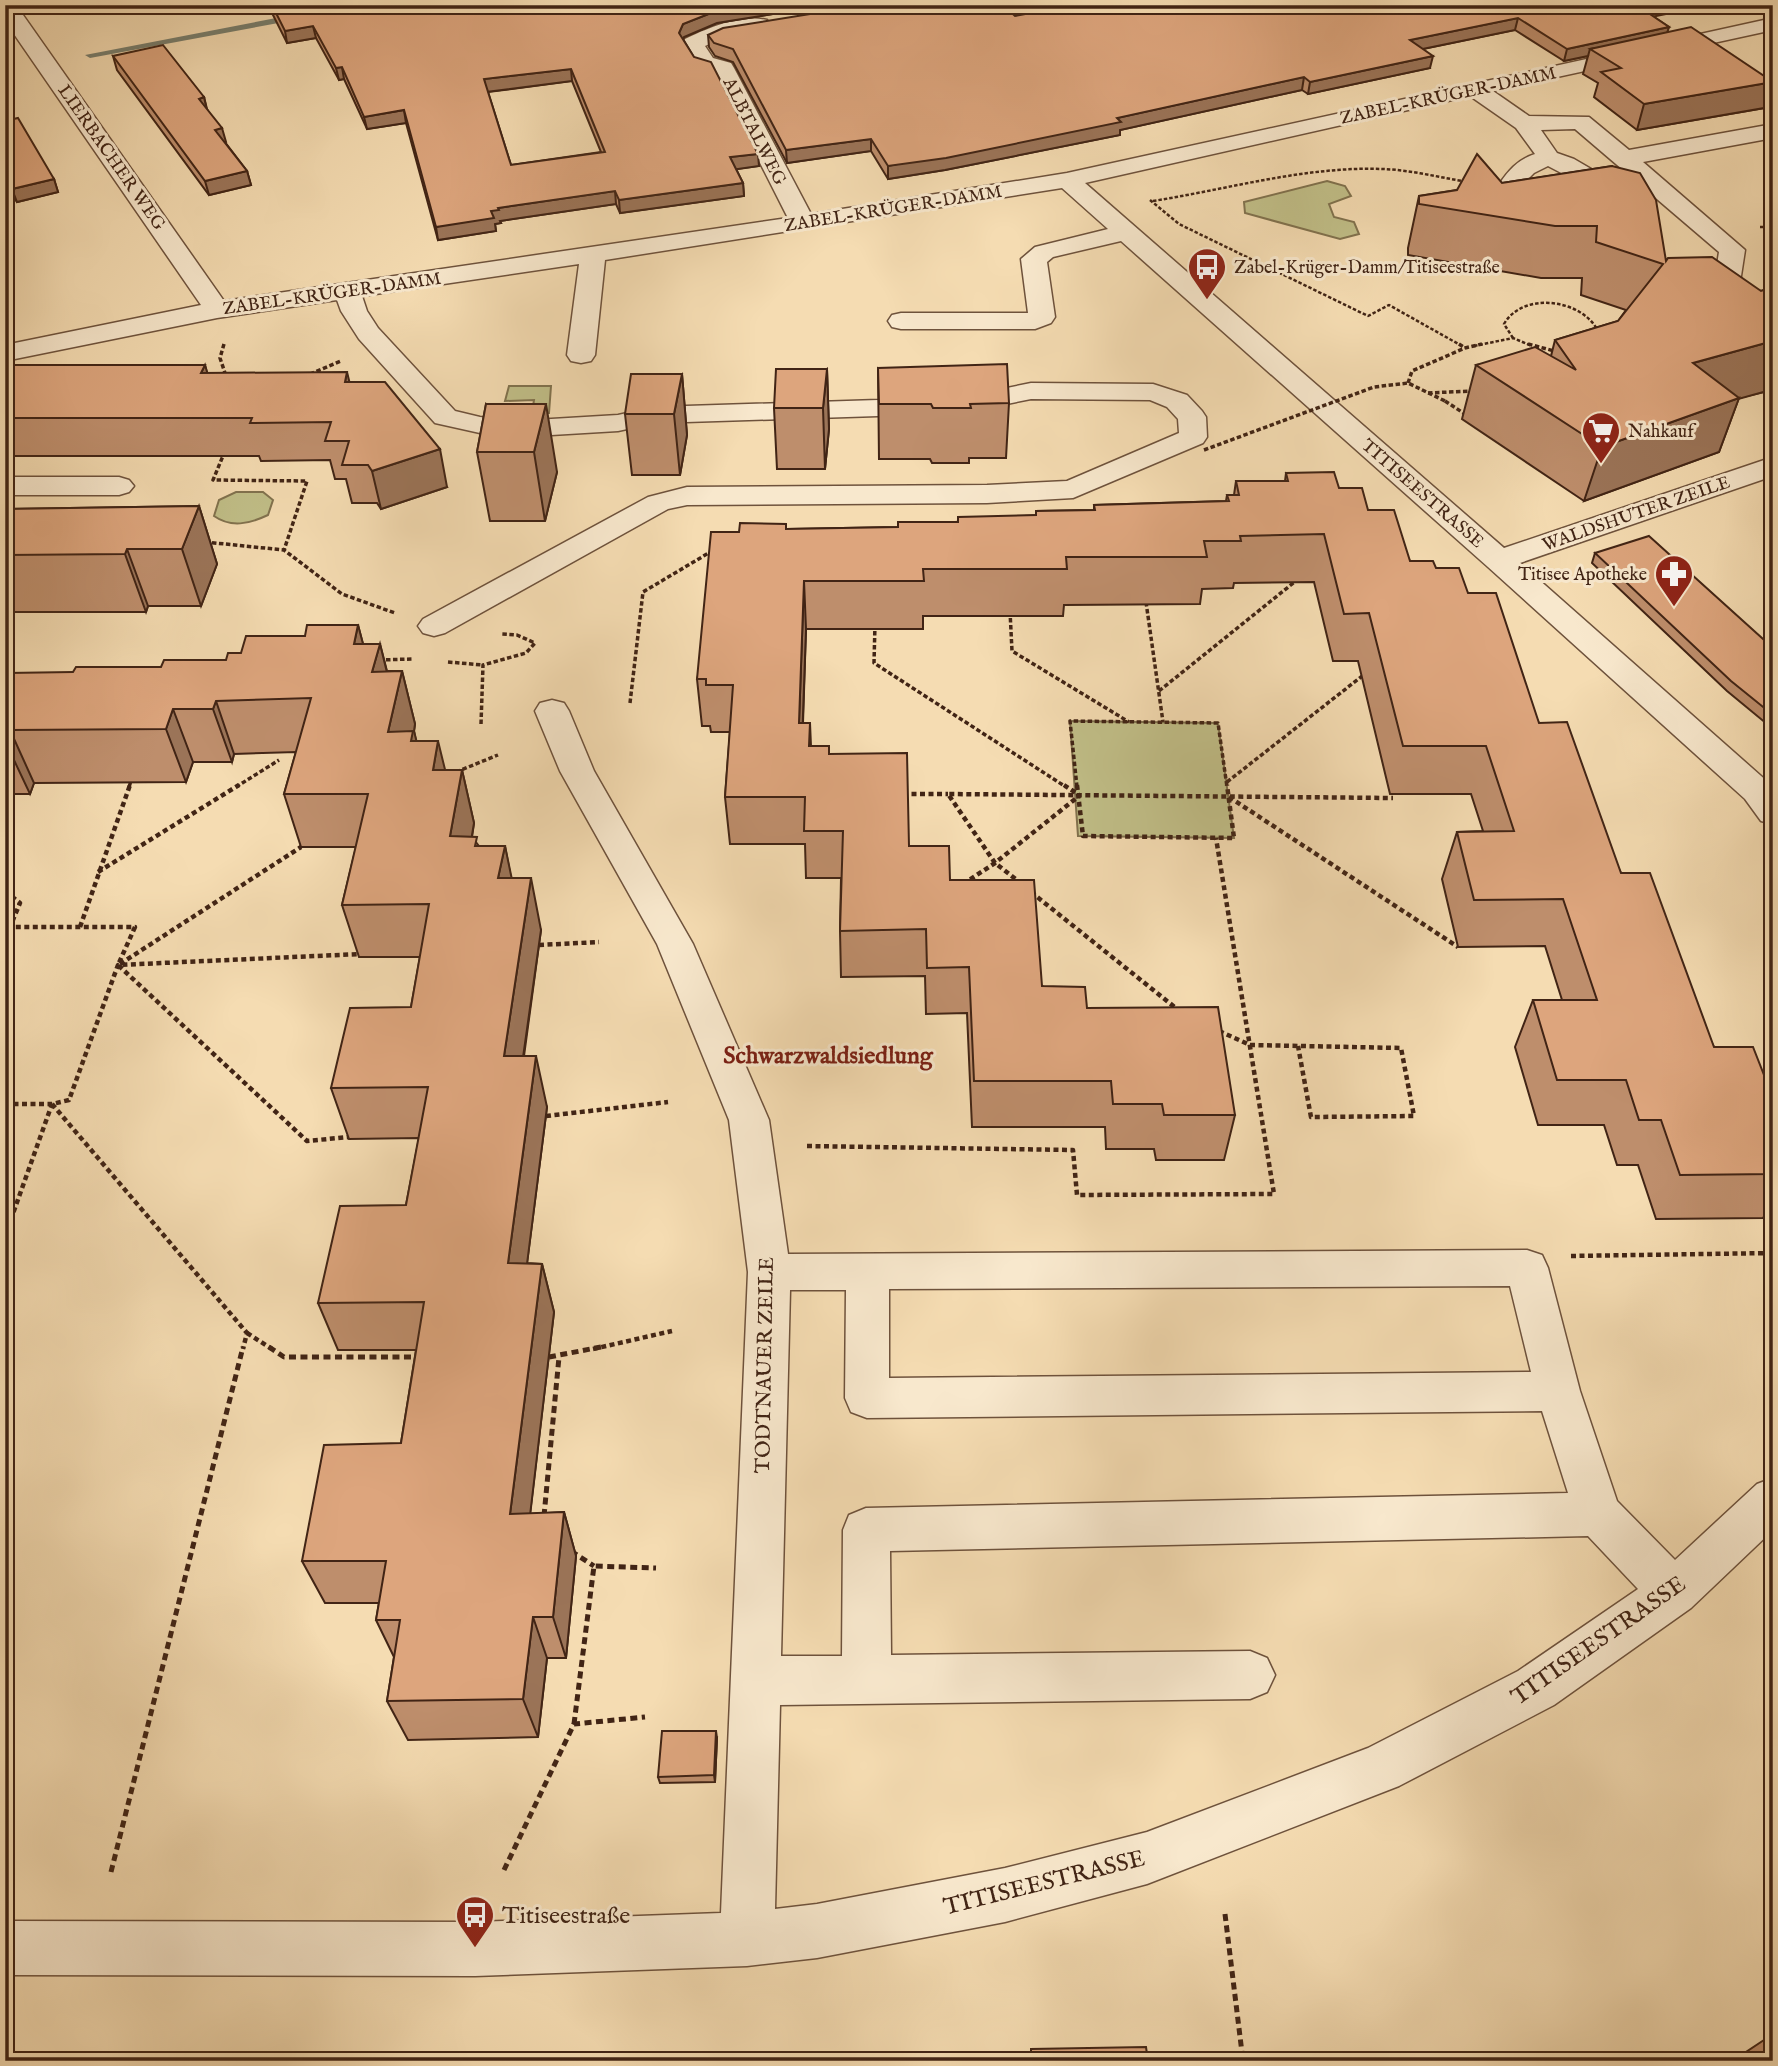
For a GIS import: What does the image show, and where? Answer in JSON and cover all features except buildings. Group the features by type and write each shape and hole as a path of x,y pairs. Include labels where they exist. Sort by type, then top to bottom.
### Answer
{"street":[{"name":"LIERBACHER WEG","path":"5,5 226,308"},
{"name":"ALBTALWEG","path":"783,22 717,32 693,44 705,63 723,68 803,223"},
{"name":"ZABEL-KRÜGER-DAMM","path":"5,353 226,308 803,223 1068,180 1474,88 1773,24"},
{"path":"1474,88 1524,123 1549,158"},
{"path":"1524,123 1581,122 1732,250 1724,302"},
{"path":"1624,158 1773,131"},
{"path":"1549,158 1566,164 1601,185 1604,201 1585,209 1540,206 1510,186 1520,171 1535,161 1549,158"},
{"name":"TITISEESTRASSE","path":"1068,180 1757,791 1773,812"},
{"path":"901,321 1035,321 1042,317 1034,259 1044,252 1128,232"},
{"path":"581,355 593,254"},
{"path":"347,290 354,311 379,345 445,418 480,425 518,429 618,423 655,415 878,408 987,400 1031,391 1153,392 1177,401 1192,418 1193,437 1100,475 1073,489 987,494 687,496 657,503 434,626"},
{"name":"WALDSHUTER ZEILE","path":"1499,560 1773,467"},
{"path":"5,486 119,486"},
{"name":"TODTNAUER ZEILE","path":"552,711 577,771 675,944 749,1120 769,1272 747,1939"},
{"path":"769,1272 1527,1268 1558,1391 1598,1514 1674,1592"},
{"path":"868,1272 867,1398 1558,1391"},
{"name":"TITISEESTRASSE","path":"5,1948 475,1949 747,1939 817,1931 1004,1895 1147,1858 1392,1763 1536,1688 1674,1592 1773,1499"},
{"path":"867,1680 866,1530 1598,1514"},
{"path":"755,1681 1250,1675"}],"path":[{"path":"1153,201 1223,190 1283,176 1384,169 1463,179 1505,195 1523,195"},
{"path":"1143,198 1153,201 1179,224 1368,316 1389,305 1465,348"},
{"path":"1566,352 1538,349 1513,338 1504,324 1506,316 1515,308 1544,303 1570,308 1590,318 1598,328 1597,340"},
{"path":"226,308 219,358 229,384"},
{"path":"1408,383 1412,371 1465,348 1513,338"},
{"path":"305,376 379,345"},
{"path":"1204,450 1374,387 1408,383 1445,401 1478,422"},
{"path":"1427,393 1479,389"},
{"path":"226,447 213,480 307,481 284,550"},
{"path":"630,702 643,593 714,550"},
{"path":"1158,691 1297,580"},
{"path":"1146,600 1163,722"},
{"path":"1010,609 1012,650 1130,722"},
{"path":"875,624 874,663 1080,795"},
{"path":"372,660 423,660"},
{"path":"447,662 482,665"},
{"path":"1226,783 1372,669"},
{"path":"1070,721 1163,722 1218,723 1234,838 1083,836 1070,721"},
{"path":"450,774 498,755"},
{"path":"97,872 279,760"},
{"path":"80,927 132,777"},
{"path":"896,794 1393,798"},
{"path":"948,794 995,863 1178,1009"},
{"path":"957,887 995,863 1080,795"},
{"path":"1228,797 1458,947"},
{"path":"807,1146 1073,1150 1077,1195 1274,1194 1216,838"},
{"path":"118,965 301,847"},
{"path":"5,891 20,904 8,927 135,927 118,965 69,1100 52,1104 5,1104"},
{"path":"539,945 598,942"},
{"path":"118,965 360,954"},
{"path":"118,965 307,1141 349,1137"},
{"path":"1213,1028 1250,1045 1401,1048 1414,1116 1311,1117 1298,1046"},
{"path":"546,1116 668,1102"},
{"path":"5,1236 52,1104"},
{"path":"52,1104 247,1333 284,1357 430,1357"},
{"path":"1527,1268 1572,1256 1773,1253"},
{"path":"549,1357 672,1331"},
{"path":"111,1872 247,1333"},
{"path":"543,1519 559,1357"},
{"path":"563,1546 594,1566 656,1568"},
{"path":"504,1870 574,1724 594,1566"},
{"path":"574,1724 645,1717"},
{"path":"1226,1914 1242,2061"}],"shaded area":[{"path":"1327,181 1345,186 1351,196 1329,204 1334,217 1354,222 1359,234 1340,239 1245,213 1244,202"},
{"path":"509,386 551,386 549,413 532,413 534,400 505,401"},
{"path":"236,492 263,492 273,500 268,515 240,523 227,522 214,516 219,500"},
{"path":"1070,721 1218,723 1234,838 1078,836"}],"waterway":[{"path":"1699,5 1716,12"},
{"path":"90,55 297,17"}],"place":[{"name":"Zabel-Krüger-Damm/Titiseestraße","path":"1207,301"},
{"name":"Nahkauf","path":"1601,465"},
{"name":"Titisee Apotheke","path":"1674,608"},
{"name":"Titiseestraße","path":"475,1949"}],"district":[{"name":"Schwarzwaldsiedlung","path":"828,1055"}]}
